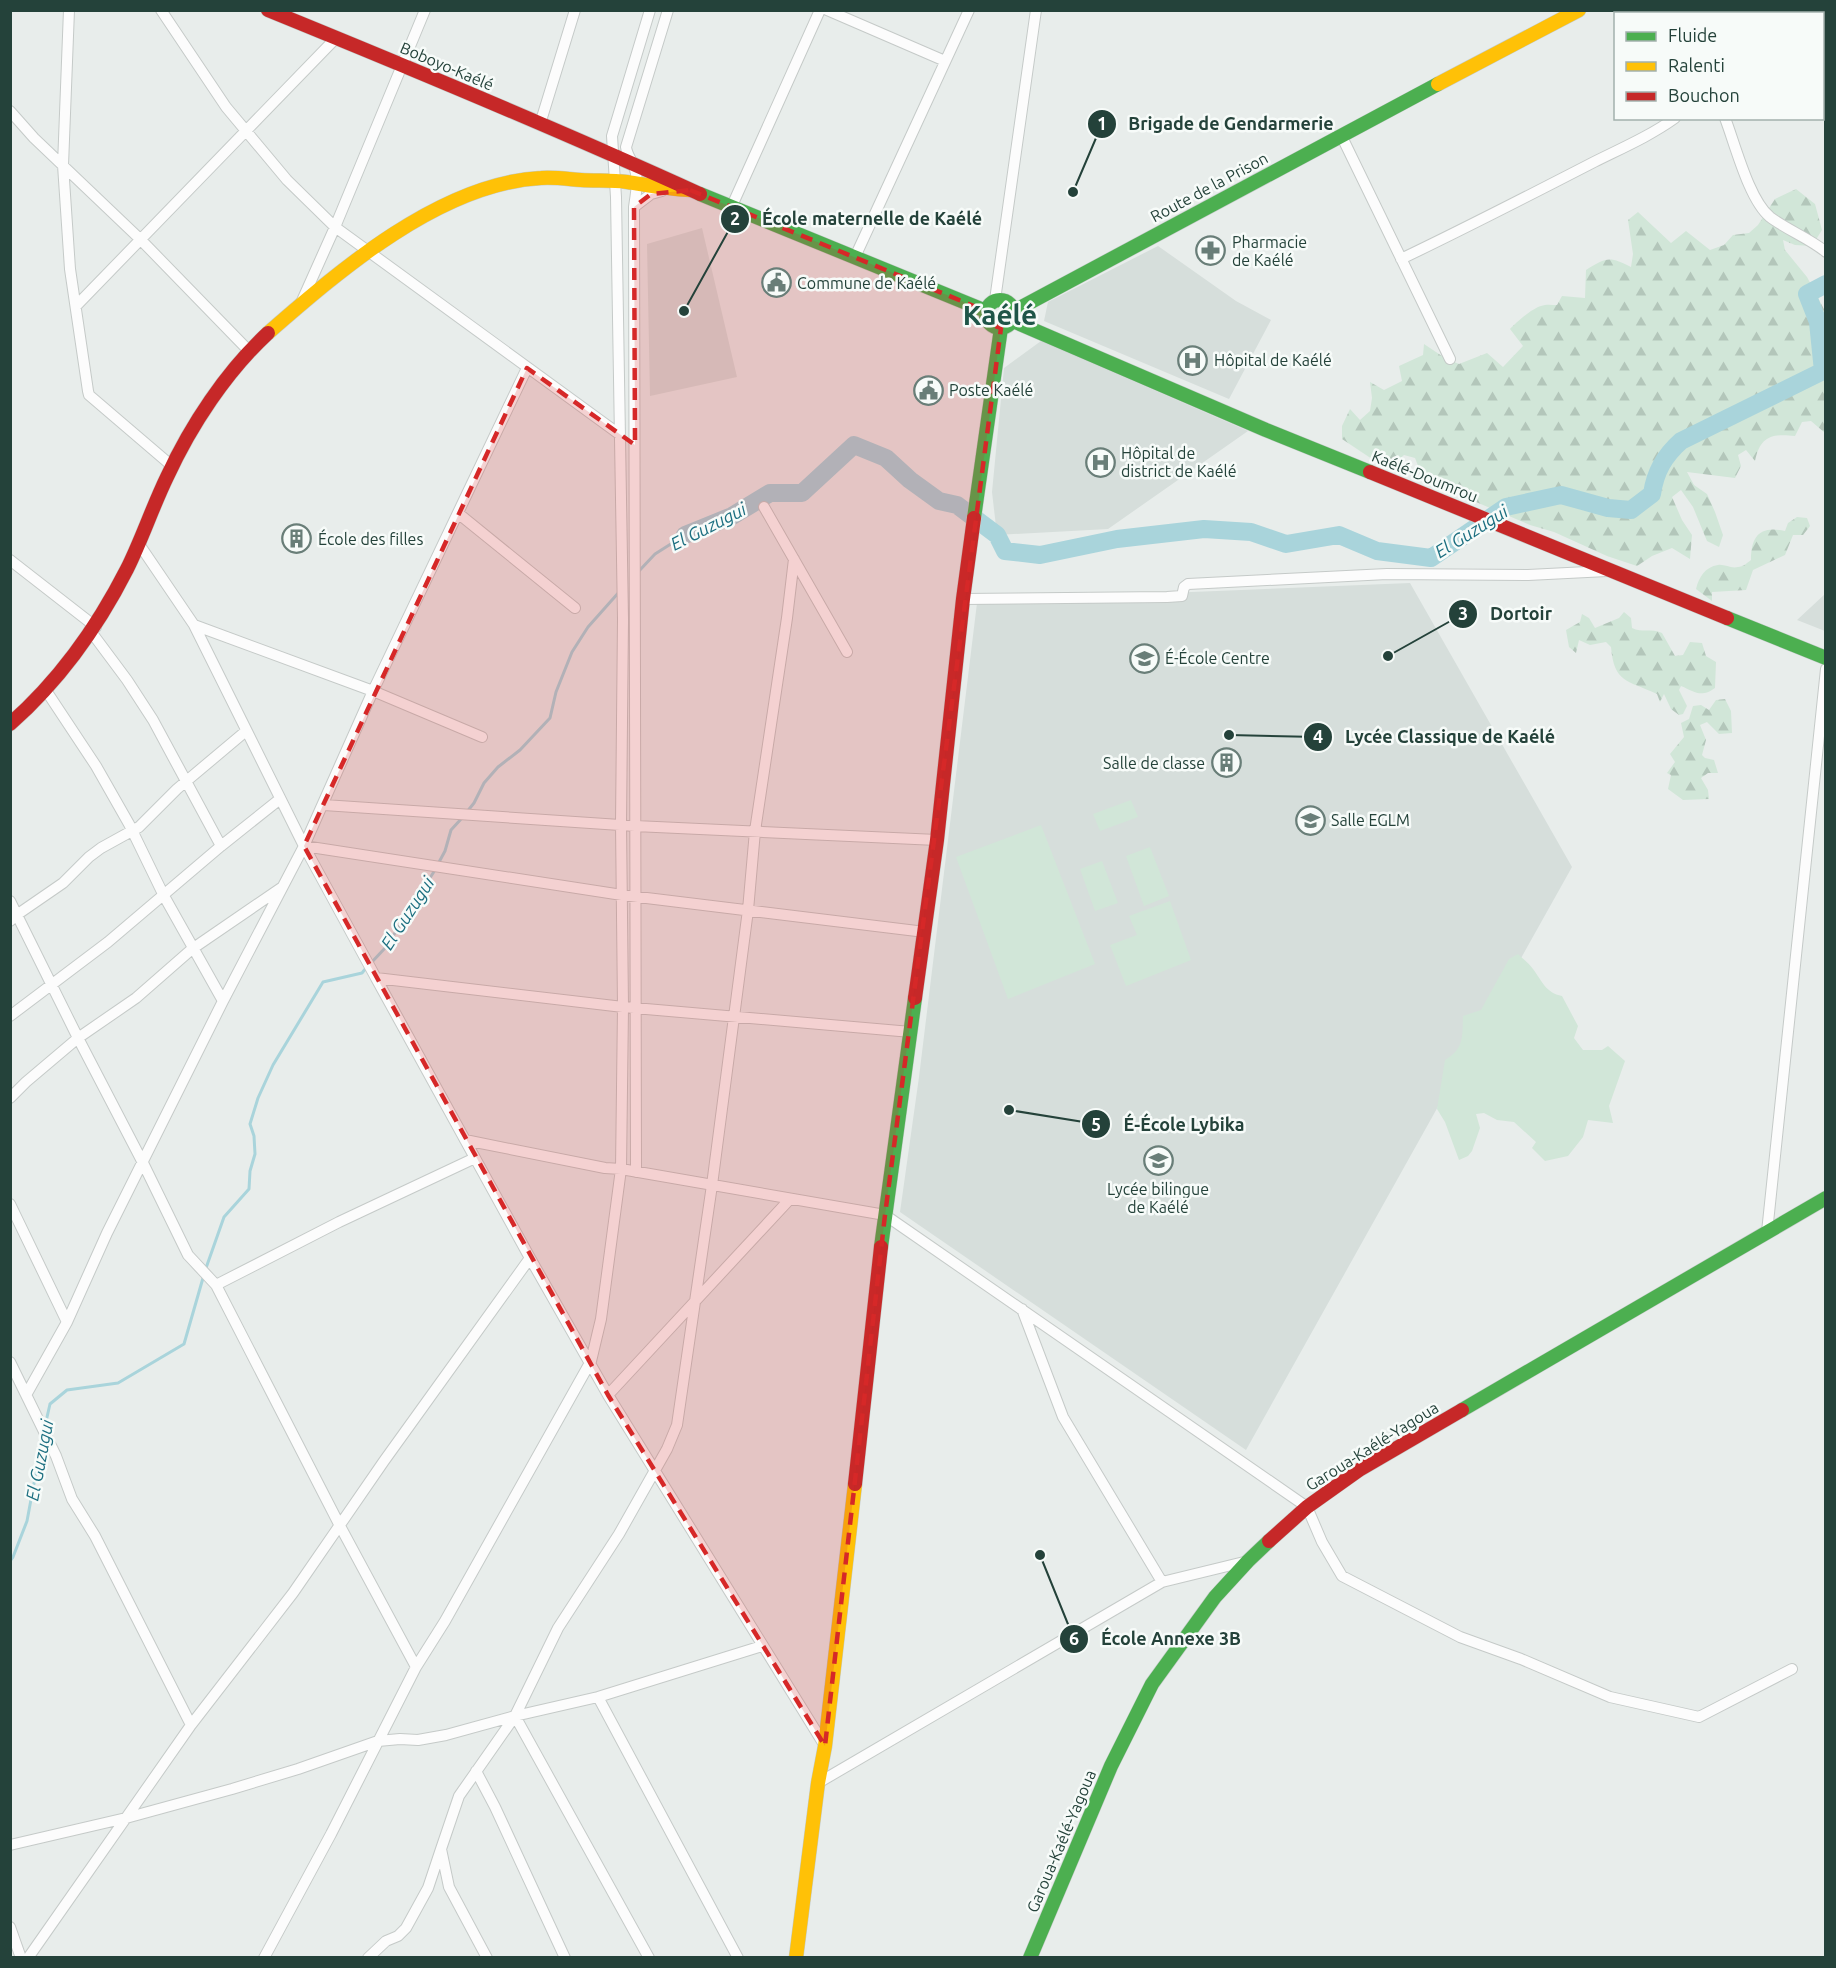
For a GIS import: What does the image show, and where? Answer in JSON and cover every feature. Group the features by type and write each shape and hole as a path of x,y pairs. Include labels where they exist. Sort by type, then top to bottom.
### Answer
{"main road":[{"name":"Boboyo-Kaélé","path":"268,10 403,64 634,164"},
{"name":"Route de la Prison","path":"1009,320 1341,135 1579,10"},
{"path":"634,164 731,208 855,257 991,306 989,324 1009,320 974,516 963,599 937,840 885,1215 825,1746 818,1783 796,1958"},
{"path":"10,724 46,692 94,630 139,544 172,466 187,439 232,373 250,352 300,306 367,250 430,211 498,186 540,178 616,181 666,189 690,190"},
{"name":"Kaélé-Doumrou","path":"991,306 1007,301 1009,320 1266,430 1826,658"},
{"name":"Garoua-Kaélé-Yagoua","path":"1030,1958 1111,1766 1152,1684 1215,1597 1248,1561 1307,1507 1359,1470 1826,1198"}],"street":[{"path":"69,10 63,165 70,269 89,395 172,466"},
{"path":"161,10 213,90 287,180 335,228 619,434"},
{"path":"300,306 335,228 425,10"},
{"path":"540,124 575,10"},
{"path":"264,1958 331,1834 416,1667 450,1612 591,1361 602,1318 621,1168 623,1007 621,824 623,619 616,181 612,136 650,10"},
{"path":"636,1172 634,207 637,183 634,164 627,154 626,147 668,10"},
{"path":"731,208 820,10"},
{"path":"827,10 945,61"},
{"path":"855,257 969,10"},
{"path":"991,306 1036,10"},
{"path":"76,306 336,38"},
{"path":"10,111 34,138 141,240 250,352"},
{"path":"1401,259 1652,134 1672,120"},
{"path":"1726,120 1761,208 1770,217 1826,252"},
{"path":"1341,135 1450,359"},
{"path":"634,207 651,194 666,189"},
{"path":"26,1395 67,1322 107,1233 223,1001 304,846 373,691 527,368"},
{"path":"764,507 847,652"},
{"path":"459,514 574,608"},
{"path":"139,544 194,625 304,846 530,1258 654,1470 825,1746"},
{"path":"368,1958 386,1941 398,1936 406,1928 428,1888 459,1796 515,1716 558,1628 619,1534 672,1439 712,1185 748,910 755,831 788,618 794,559"},
{"path":"10,560 94,630 134,690 187,781 221,846"},
{"path":"963,599 1167,597 1182,596 1184,587 1188,584 1387,574 1528,575 1609,571"},
{"path":"194,625 373,691 482,736"},
{"path":"1767,1232 1826,669"},
{"path":"46,692 96,766 133,832 192,949 223,1001"},
{"path":"14,917 63,883 101,848 133,832 177,789 246,731"},
{"path":"10,1016 108,942 280,799"},
{"path":"324,805 635,826 937,840"},
{"path":"304,846 622,895 925,932"},
{"path":"10,1098 78,1038 136,998 192,949 284,886"},
{"path":"10,901 14,917 52,983 188,1255 216,1285 340,1526 416,1667"},
{"path":"376,978 623,1007 912,1032"},
{"path":"465,1140 605,1168 621,1168 885,1215 1307,1507 1322,1542 1342,1576 1460,1637 1521,1659 1610,1697 1699,1717 1792,1669"},
{"path":"216,1285 339,1222 475,1158"},
{"path":"609,1395 790,1199"},
{"path":"10,1204 67,1322"},
{"path":"28,1958 191,1725 293,1593 391,1451 530,1258"},
{"path":"1022,1309 1063,1417 1162,1582"},
{"path":"10,1362 56,1456 72,1499 103,1550 191,1725"},
{"path":"818,1783 1162,1582 1248,1561"},
{"path":"10,1845 126,1818 276,1776 378,1741 400,1738 418,1740 446,1736 515,1716 598,1697 762,1646"},
{"path":"598,1697 738,1958"},
{"path":"515,1716 649,1958"},
{"path":"476,1771 565,1958"},
{"path":"441,1849 449,1887 488,1958"},
{"path":"10,1927 21,1958"}],"highlighted area":[{"path":"690,190 986,311 989,324 1001,328 885,1215 825,1746 608,1395 304,846 527,368 635,445 634,207 651,194"}],"shaded area":[{"path":"702,228 737,377 650,396 647,244"},
{"name":"Hôpital de Kaélé","path":"1158,246 1236,301 1271,320 1229,399 1044,321 1048,302"},
{"name":"Hôpital de district de Kaélé","path":"1041,341 1248,431 1108,529 997,535 992,492 1004,368"},
{"path":"1410,583 1572,867 1246,1450 900,1212 919,1077 977,603"},
{"path":"1825,594 1825,631 1797,620"}],"green space":[{"path":"1796,189 1815,204 1822,230 1812,246 1795,245 1783,240 1785,250 1807,277 1825,311 1825,433 1811,421 1802,422 1795,436 1779,435 1768,438 1760,447 1755,461 1746,450 1738,455 1741,466 1735,478 1687,472 1694,485 1707,494 1715,512 1723,535 1719,547 1707,541 1693,507 1681,490 1672,497 1682,520 1692,535 1690,559 1672,548 1652,556 1637,566 1607,556 1554,532 1530,525 1469,499 1463,490 1450,489 1443,482 1433,486 1424,481 1415,458 1404,455 1394,464 1375,461 1342,439 1342,426 1350,409 1360,420 1370,411 1372,398 1370,382 1384,390 1402,381 1399,366 1423,355 1424,344 1459,364 1487,353 1503,367 1523,346 1510,329 1525,316 1541,306 1557,305 1562,296 1585,298 1586,270 1603,260 1618,261 1631,267 1633,254 1628,220 1638,212 1671,243 1686,231 1710,250 1724,245 1733,235 1749,233 1758,225 1775,199"},
{"path":"1797,517 1807,518 1810,526 1803,535 1793,535 1785,555 1753,570 1746,590 1712,592 1712,601 1696,589 1706,570 1718,565 1743,566 1751,560 1753,544 1759,534 1769,530 1785,531 1788,523"},
{"path":"1624,612 1631,618 1632,628 1662,633 1675,656 1683,655 1690,642 1702,643 1706,656 1716,662 1715,688 1702,693 1681,686 1679,690 1687,706 1683,714 1679,715 1671,709 1664,694 1660,702 1657,694 1624,679 1619,674 1615,668 1611,647 1606,642 1590,645 1579,640 1576,653 1569,647 1566,630 1580,622 1582,614 1589,618 1595,628 1619,618"},
{"path":"1725,699 1731,711 1732,733 1719,734 1707,722 1700,725 1706,740 1702,755 1714,760 1718,773 1708,773 1701,778 1708,790 1709,799 1683,800 1668,789 1671,775 1667,773 1675,762 1670,754 1684,737 1681,723 1689,719 1693,706 1701,705 1709,710 1716,700"},
{"path":"1131,800 1138,817 1100,831 1093,814"},
{"path":"1041,825 1095,964 1008,999 956,857"},
{"path":"1150,847 1169,896 1144,906 1126,856"},
{"path":"1102,861 1118,903 1095,911 1080,869"},
{"path":"1170,901 1191,960 1126,986 1110,945 1137,935 1129,916"},
{"path":"1518,954 1548,989 1562,996 1578,1026 1574,1038 1583,1050 1602,1050 1608,1046 1625,1061 1609,1106 1613,1123 1588,1120 1583,1137 1568,1156 1545,1161 1532,1148 1536,1142 1514,1122 1497,1120 1484,1113 1476,1114 1480,1128 1472,1151 1468,1156 1459,1160 1445,1122 1437,1109 1445,1060 1459,1046 1463,1016 1481,1010 1509,959"}],"waterway":[{"name":"El Guzugui","path":"685,535 732,516 770,493 802,493 854,445 886,458 910,480 939,501 957,505 997,535 1005,551 1040,555 1117,539 1204,529 1251,532 1286,544 1339,535 1377,551 1431,558 1506,507 1561,495 1608,508 1631,510 1652,494 1661,465 1681,441 1823,371 1818,322 1807,294 1826,284"},
{"name":"El Guzugui","path":"639,571 655,554 685,535"},
{"name":"El Guzugui","path":"466,813 484,783 498,767 520,750 550,718 556,692 572,652 588,627 620,591"},
{"name":"El Guzugui","path":"438,864 445,851 451,830 462,818"},
{"name":"El Guzugui","path":"371,963 386,947 435,870"},
{"name":"El Guzugui","path":"206,1268 224,1217 249,1189 250,1171 255,1154 254,1136 250,1124 258,1098 273,1065 323,982 362,973 366,968"},
{"name":"El Guzugui","path":"45,1426 50,1404 67,1390 118,1383 184,1344 203,1278"},
{"name":"El Guzugui","path":"10,1561 27,1521 43,1435"}],"traffic: fast":[{"path":"1014,311 1438,84"},
{"path":"700,194 986,311"},
{"path":"1000,300 1010,304 1014,314 1010,324 1000,328 990,324 986,314 990,304 1000,300"},
{"path":"1013,321 1266,430 1370,472"},
{"path":"974,518 1001,328"},
{"path":"1727,618 1826,658"},
{"path":"881,1247 915,998"},
{"path":"1462,1410 1826,1198"},
{"path":"1030,1958 1111,1766 1152,1684 1215,1597 1269,1541"}],"traffic: slow":[{"path":"1438,84 1579,10"},
{"path":"268,333 327,283 394,234 466,195 504,184 546,178 621,181 690,190"},
{"path":"796,1958 818,1783 825,1746 855,1484"}],"traffic: jam":[{"path":"268,10 485,100 700,194"},
{"path":"10,724 45,690 90,632 127,569 177,457 198,419 224,382 268,333"},
{"path":"1370,472 1727,618"},
{"path":"915,998 937,840 974,518"},
{"path":"855,1484 881,1247"},
{"path":"1269,1541 1307,1507 1359,1470 1462,1410"}],"place":[{"name":"Brigade de Gendarmerie","path":"1073,192"},
{"name":"Pharmacie de Kaélé","path":"1211,251"},
{"name":"Commune de Kaélé","path":"776,283"},
{"name":"École maternelle de Kaélé","path":"684,311"},
{"name":"Hôpital de Kaélé","path":"1193,360"},
{"name":"Poste Kaélé","path":"928,390"},
{"name":"Hôpital de district de Kaélé","path":"1100,462"},
{"name":"École des filles","path":"297,539"},
{"name":"Dortoir","path":"1388,656"},
{"name":"É-École Centre","path":"1144,658"},
{"name":"Lycée Classique de Kaélé","path":"1229,735"},
{"name":"Salle de classe","path":"1226,763"},
{"name":"Salle EGLM","path":"1310,820"},
{"name":"É-École Lybika","path":"1009,1110"},
{"name":"Lycée bilingue de Kaélé","path":"1158,1161"},
{"name":"École Annexe 3B","path":"1040,1555"}],"district":[{"name":"Kaélé","path":"1000,314"}]}
